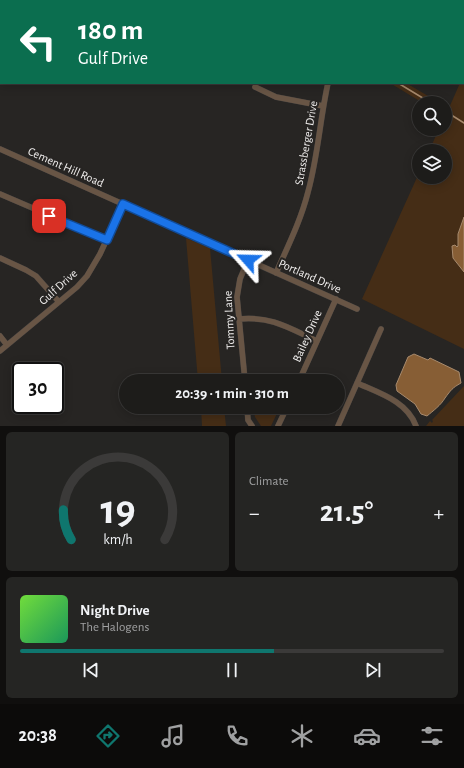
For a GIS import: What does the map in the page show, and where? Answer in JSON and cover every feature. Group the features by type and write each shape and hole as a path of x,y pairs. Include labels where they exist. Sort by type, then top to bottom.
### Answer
{"street":[{"name":"Strassberger Drive","path":"276,272 298,223 308,194 315,164 323,106 328,84"},
{"path":"255,87 276,97 323,106"},
{"name":"Cement Hill Road","path":"0,149 123,204"},
{"path":"0,194 107,240"},
{"name":"Portland Drive","path":"123,204 357,309"},
{"name":"Gulf Drive","path":"0,351 77,287 87,276 107,240 123,204"},
{"path":"0,258 36,276 59,302"},
{"name":"Tommy Lane","path":"243,374 237,297 238,284 248,260"},
{"name":"Bailey Drive","path":"302,374 336,300"},
{"path":"239,319 254,318 269,320 317,341"},
{"path":"338,426 381,329"},
{"path":"0,336 7,345"},
{"path":"357,383 403,406 414,420 416,426"},
{"path":"248,414 248,420 252,426"},
{"path":"278,426 284,414"}],"shaded area":[{"path":"392,84 408,84 428,96 412,96"},
{"path":"460,84 464,84 464,217 458,234 458,246 453,258 464,272 464,349 362,299 414,184 452,184 452,144 432,144 436,136 452,136 452,101"},
{"path":"464,217 464,272 453,258 452,246 458,246 458,234"},
{"path":"186,238 210,248 221,374 197,374"},
{"path":"414,354 428,360 430,358 459,372 461,383 452,389 439,405 427,416 421,414 415,404 397,391 396,385 408,357"},
{"path":"464,386 464,426 426,426 430,421 432,423 432,420"},
{"path":"201,414 225,414 226,426 202,426"},
{"path":"254,414 277,414 271,426 261,426"}],"waterway":[{"path":"400,84 419,96"},
{"path":"452,115 464,123"}],"route":[{"path":"49,216 107,240 123,204 248,260"}]}
